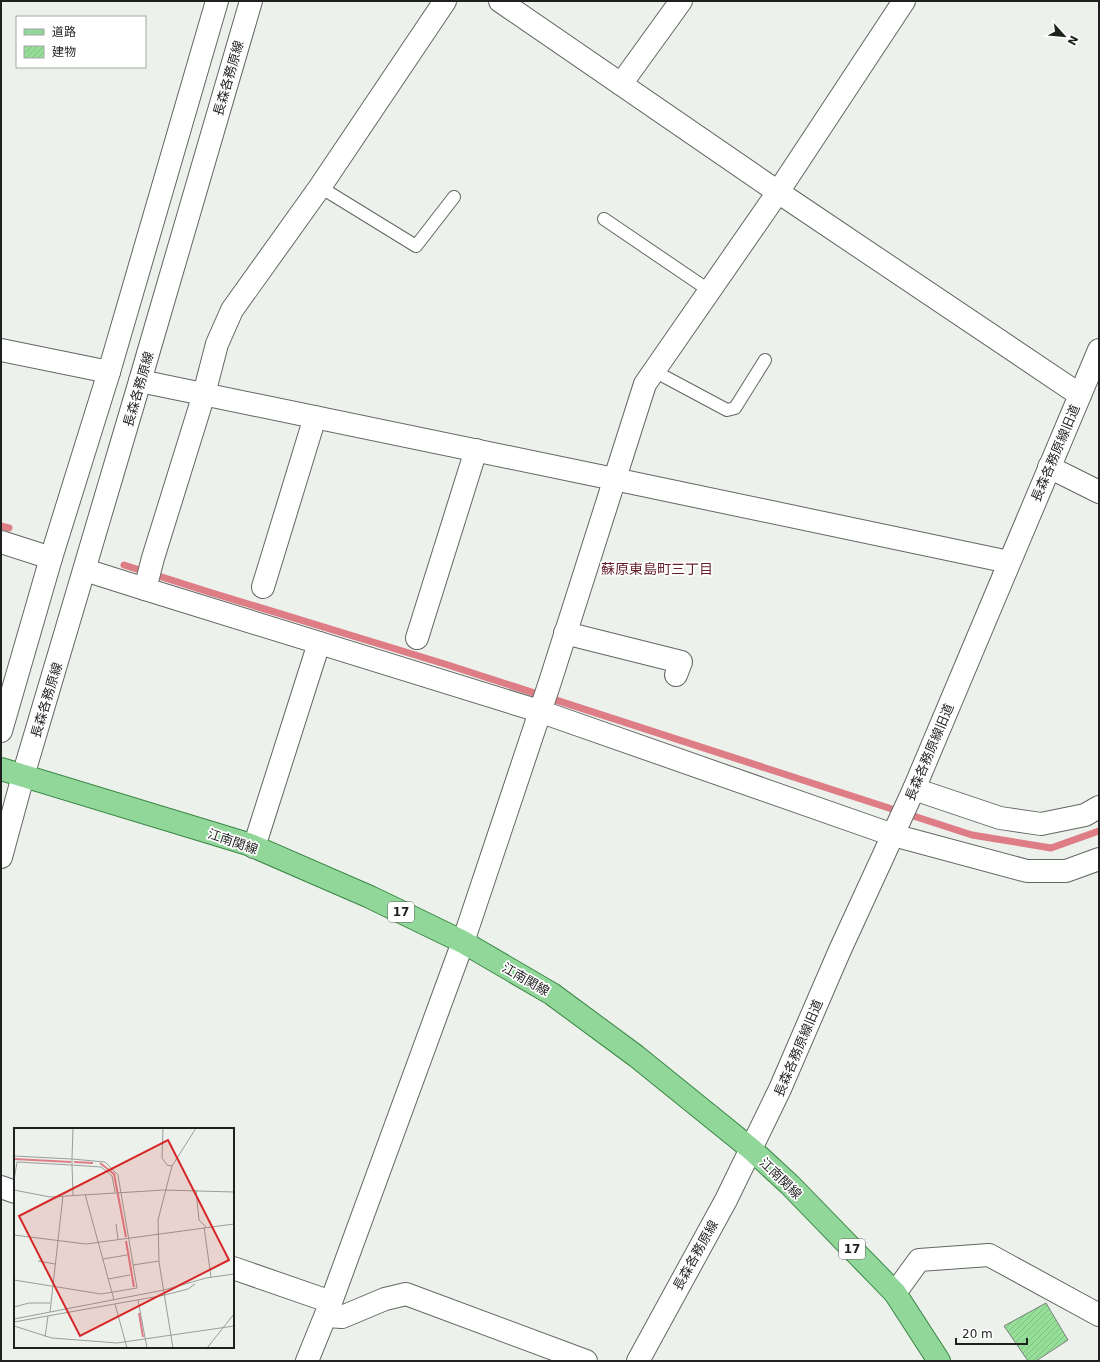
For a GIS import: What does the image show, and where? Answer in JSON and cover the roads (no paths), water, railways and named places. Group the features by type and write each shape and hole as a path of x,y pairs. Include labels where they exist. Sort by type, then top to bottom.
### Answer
{"main road":[{"name":"江南関線","path":"1,769 254,847 370,897 462,942 552,994 636,1056 751,1149 790,1185 895,1293 939,1361"}],"street":[{"path":"1,731 51,558 109,372 217,1"},
{"name":"長森各務原線","path":"1,857 23,776 85,570 251,1"},
{"path":"145,587 218,344 232,310 320,187 445,1"},
{"path":"500,1 778,192 1080,395"},
{"path":"621,84 681,1"},
{"path":"307,1361 328,1309 462,942 550,682 645,384 778,192 904,1"},
{"path":"1,350 109,372"},
{"name":"長森各務原線旧道","path":"751,1149 780,1089 840,950 911,794 1099,350"},
{"path":"140,382 614,478 1009,562"},
{"path":"263,587 315,417"},
{"path":"417,638 476,450"},
{"path":"1050,467 1099,492"},
{"path":"1,542 51,558"},
{"path":"85,570 145,587 319,643 540,708 895,830 1027,871 1066,871 1099,858"},
{"path":"565,633 681,662 676,675"},
{"path":"254,847 319,643"},
{"path":"911,794 1000,818 1041,824 1085,815 1099,807"},
{"name":"長森各務原線","path":"638,1361 726,1200 751,1149"},
{"path":"1,1187 14,1192"},
{"path":"895,1293 920,1260 989,1255 1099,1315"},
{"path":"234,1268 328,1309 342,1317 385,1298 406,1294 586,1361"}],"lane":[{"path":"320,187 416,246 454,197"},
{"path":"604,219 710,291"},
{"path":"654,371 728,410 735,408 765,360"}],"waterway":[{"path":"1,526 9,528"},
{"path":"124,565 448,665 972,835 1051,848 1099,831"}],"district":[{"name":"蘇原東島町三丁目","path":"657,569"}]}
